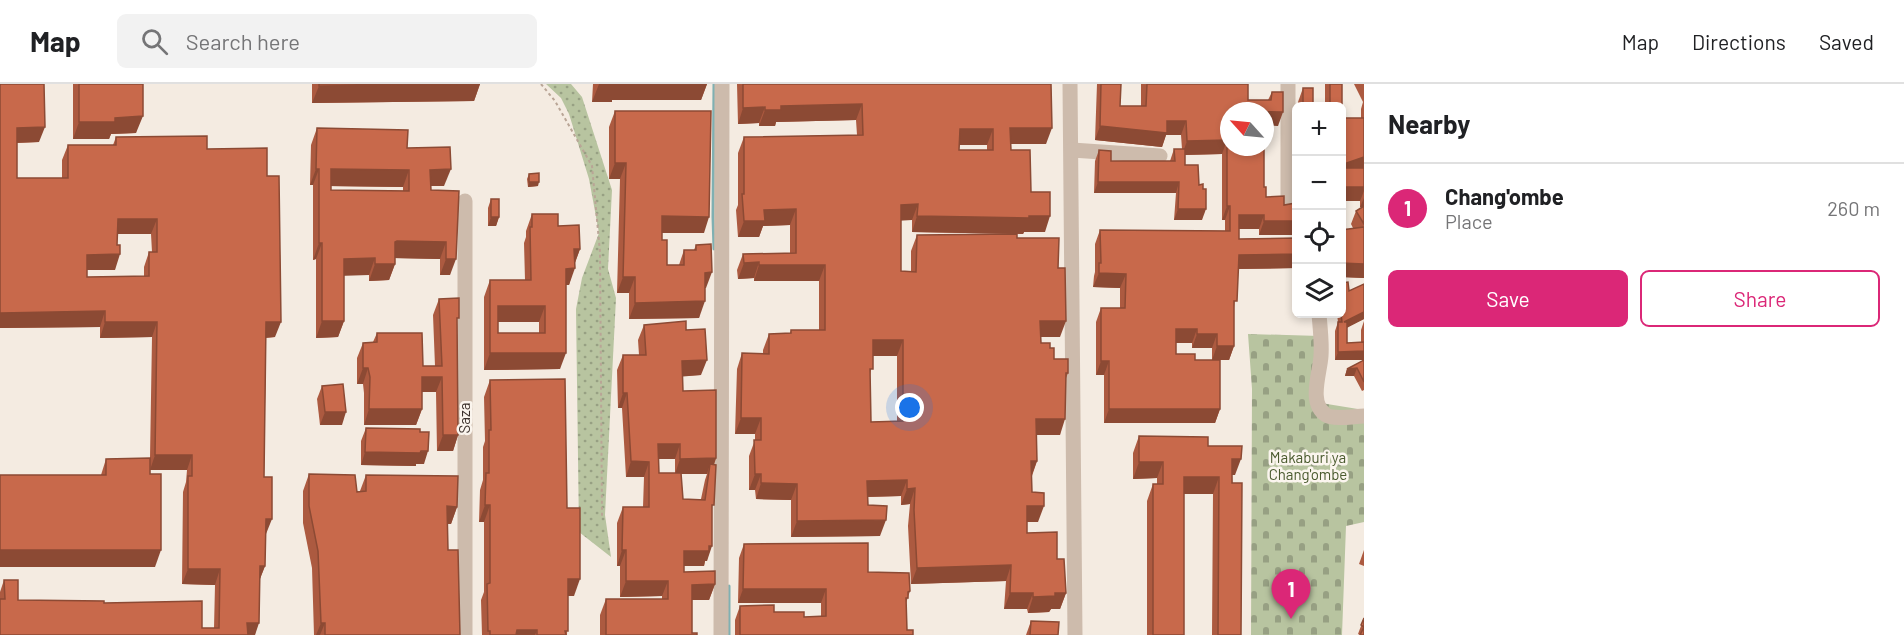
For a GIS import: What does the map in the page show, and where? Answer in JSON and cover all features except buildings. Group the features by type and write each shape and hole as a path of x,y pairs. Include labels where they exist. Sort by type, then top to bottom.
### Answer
{"street":[{"path":"721,635 722,84"},
{"path":"1070,84 1075,635"},
{"path":"1288,84 1288,208"},
{"path":"1072,150 1160,156"},
{"name":"Saza","path":"465,201 465,635"},
{"path":"1319,318 1321,355 1316,392 1318,403 1322,410 1330,416 1364,416"}],"path":[{"path":"541,84 555,101 592,165 600,252 602,518"}],"green space":[{"path":"546,84 571,84 582,97 612,190 608,269 616,298 605,515 611,557 579,532 576,309 582,278 599,233 589,179 569,114 561,98"},
{"name":"Makaburi ya Chang'ombe","path":"1248,334 1320,336 1321,403 1364,410 1364,522 1346,526 1342,635 1251,635 1252,389"}],"waterway":[{"path":"714,84 714,249"},
{"path":"729,586 729,635"}],"place":[{"name":"Chang'ombe","path":"1291,619"}]}
